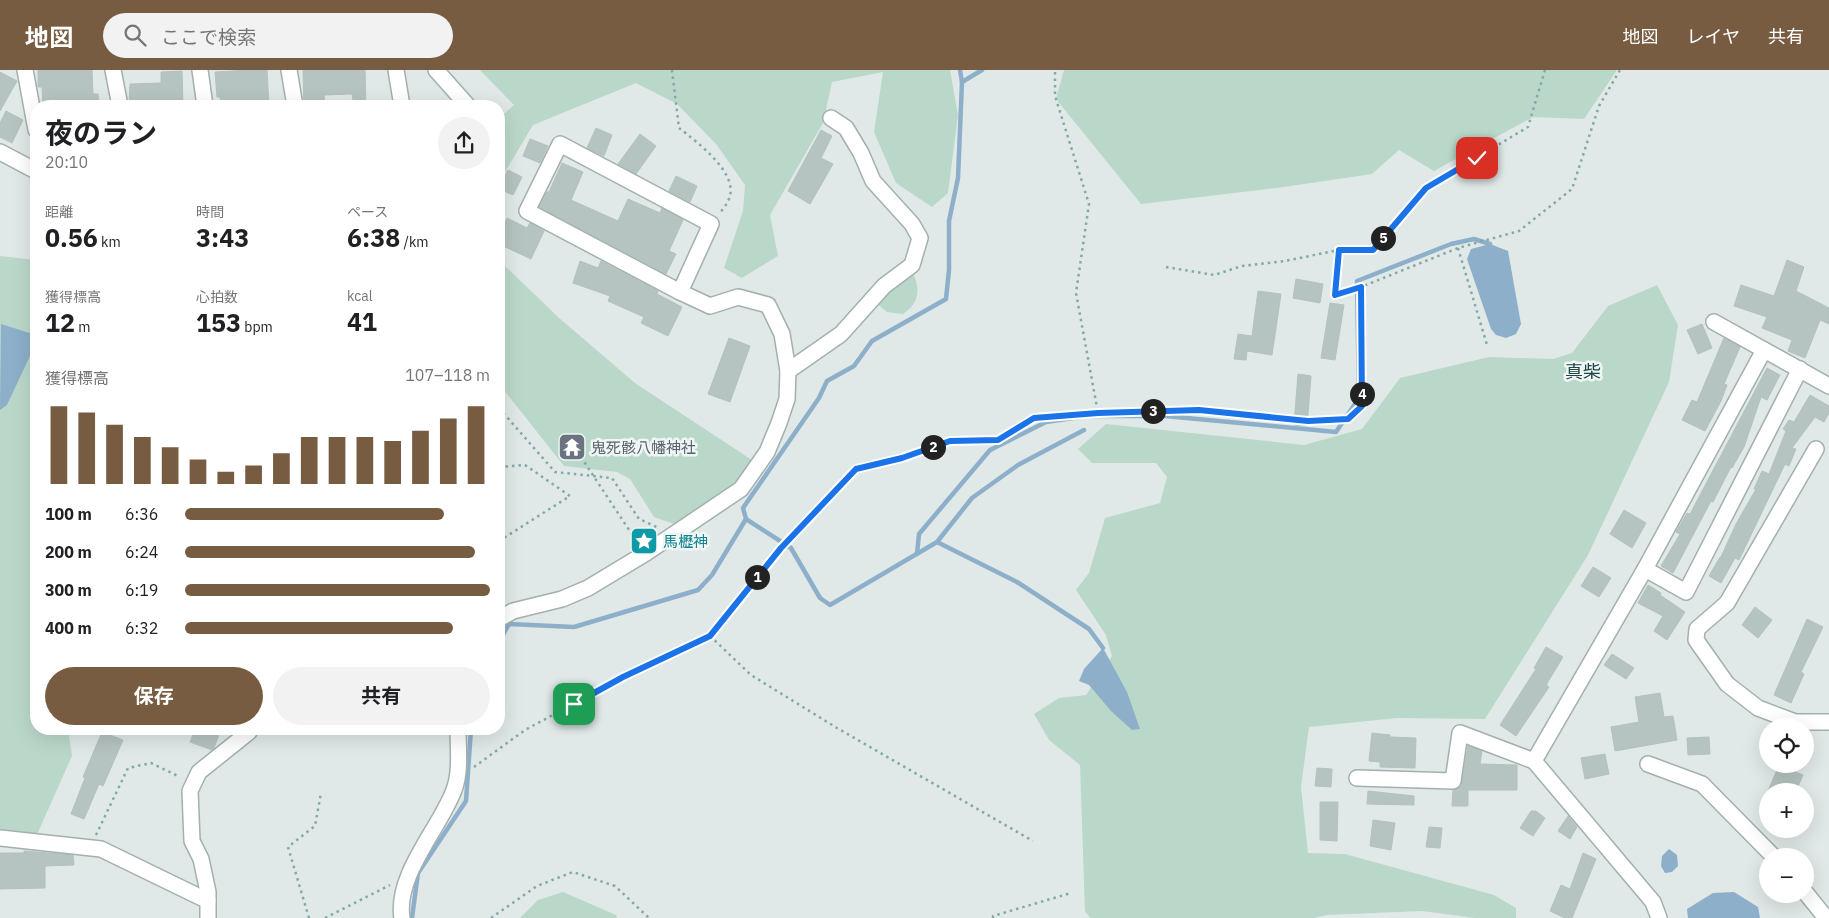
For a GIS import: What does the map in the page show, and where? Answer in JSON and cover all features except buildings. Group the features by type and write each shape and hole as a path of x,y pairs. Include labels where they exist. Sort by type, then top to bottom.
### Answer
{"street":[{"path":"25,70 30,100"},
{"path":"113,70 119,100"},
{"path":"200,70 204,100"},
{"path":"289,70 295,100"},
{"path":"396,70 401,100"},
{"path":"436,70 463,100"},
{"path":"788,371 841,334 884,286 912,265 920,238 912,224 873,182 861,153 846,128 831,118"},
{"path":"505,616 514,611 562,599 588,588 646,553 741,489 767,452 787,399 788,371 782,334 768,305 738,297 710,306 680,292 527,211 560,144 711,224 680,292"},
{"path":"0,152 30,168"},
{"path":"1714,322 1829,386"},
{"path":"1534,761 1645,569 1764,350"},
{"path":"1645,569 1686,592 1800,369"},
{"path":"1816,449 1727,603 1697,629 1696,640 1727,684 1758,708 1795,722 1829,722"},
{"path":"1357,778 1452,781 1460,733 1534,761 1653,902 1659,918"},
{"path":"208,918 208,892 201,859 192,841 190,791 199,772 245,735"},
{"path":"402,918 404,895 413,864 453,793 458,779 458,735"},
{"path":"1648,764 1702,784 1765,848"},
{"path":"0,838 102,849 208,900"},
{"path":"1814,903 1826,918"}],"path":[{"path":"672,70 680,128 711,153 730,182 729,200 711,224"},
{"path":"1056,70 1055,96 1089,204 1076,293 1098,413"},
{"path":"1166,267 1214,274 1242,266 1286,261 1339,250 1373,250 1426,188 1528,127 1544,70"},
{"path":"1339,250 1335,295 1361,287 1458,248 1519,231 1572,189 1599,106 1620,70"},
{"path":"1458,248 1487,344"},
{"path":"458,779 525,730 623,677 710,636 781,548 856,469 902,458 950,441 998,440 1034,418 1098,413 1199,410 1308,421 1348,419 1362,406 1361,287"},
{"path":"505,415 555,472 612,478 639,519 674,534"},
{"path":"581,457 646,553"},
{"path":"505,467 524,465 570,496 505,537"},
{"path":"710,636 759,680 837,728 1033,840"},
{"path":"96,836 128,768 151,763 194,783"},
{"path":"309,918 288,848 315,826 321,793"},
{"path":"491,918 537,886 572,872 616,886 648,918"},
{"path":"325,918 409,877"},
{"path":"993,918 993,916 1071,893"}],"green space":[{"path":"480,70 950,70 958,115 948,193 932,207 896,183 874,132 883,72 832,82 823,123 770,215 778,256 742,278 724,268 743,211 745,185 716,144 677,104 636,83 533,125 505,172 505,113 514,105"},
{"path":"1064,70 1617,70 1584,119 1533,117 1434,171 1399,150 1372,174 1277,188 1141,204 1056,99"},
{"path":"0,256 30,259 30,735 69,735 72,756 35,839 0,833"},
{"path":"505,266 558,317 635,383 755,462 731,489 683,527 654,517 630,479 617,472 564,466 505,392"},
{"path":"910,267 917,287 914,304 903,314 887,312 875,302"},
{"path":"1657,285 1678,325 1669,382 1588,555 1485,719 1397,718 1309,727 1301,787 1308,853 1345,854 1494,895 1516,908 1516,918 1475,918 1422,911 1327,915 1314,918 1090,918 1085,911 1080,765 1049,740 1034,714 1059,698 1086,695 1112,656 1106,635 1076,590 1089,573 1105,518 1160,503 1167,477 1156,463 1092,463 1078,449 1106,424 1304,445 1362,429 1400,378 1489,357 1553,359 1572,353 1608,306"},
{"path":"563,892 616,915 617,918 520,918 538,900"}],"water":[{"path":"1490,244 1508,251 1521,324 1516,334 1506,338 1496,335 1491,329 1467,259 1471,249"},
{"path":"1,324 30,333 30,356 7,405 0,410"},
{"path":"1103,648 1127,692 1140,729 1132,730 1111,711 1089,685 1079,681 1084,669"},
{"path":"1669,849 1677,855 1678,866 1672,872 1665,873 1661,866 1662,856"},
{"path":"1734,892 1758,907 1760,918 1688,918 1687,909 1713,893"}],"waterway":[{"path":"505,631 509,624 574,627 698,590 712,575 746,519 743,508 819,398 827,381 854,366 872,341 946,299 949,270 949,221 958,178 962,82 960,70"},
{"path":"962,82 982,70"},
{"path":"917,554 919,534 990,450 1046,422 1087,416 1165,416 1336,432 1359,398 1357,281 1451,244 1474,239 1490,244"},
{"path":"746,519 791,548 820,598 830,605 937,542 972,498 1018,465 1084,430"},
{"path":"937,542 1017,582 1089,629 1103,648"},
{"path":"412,918 418,873 466,801 471,735"}],"place":[{"name":"鬼死骸八幡神社","path":"572,447"},
{"name":"馬櫪神","path":"644,541"}],"district":[{"name":"真柴","path":"1583,371"}],"route":[{"path":"574,704 623,677 710,636 781,548 856,469 902,458 950,441 998,440 1034,418 1098,413 1199,410 1308,421 1348,419 1362,406 1361,287 1335,295 1339,250 1373,250 1426,188 1477,158"}]}
